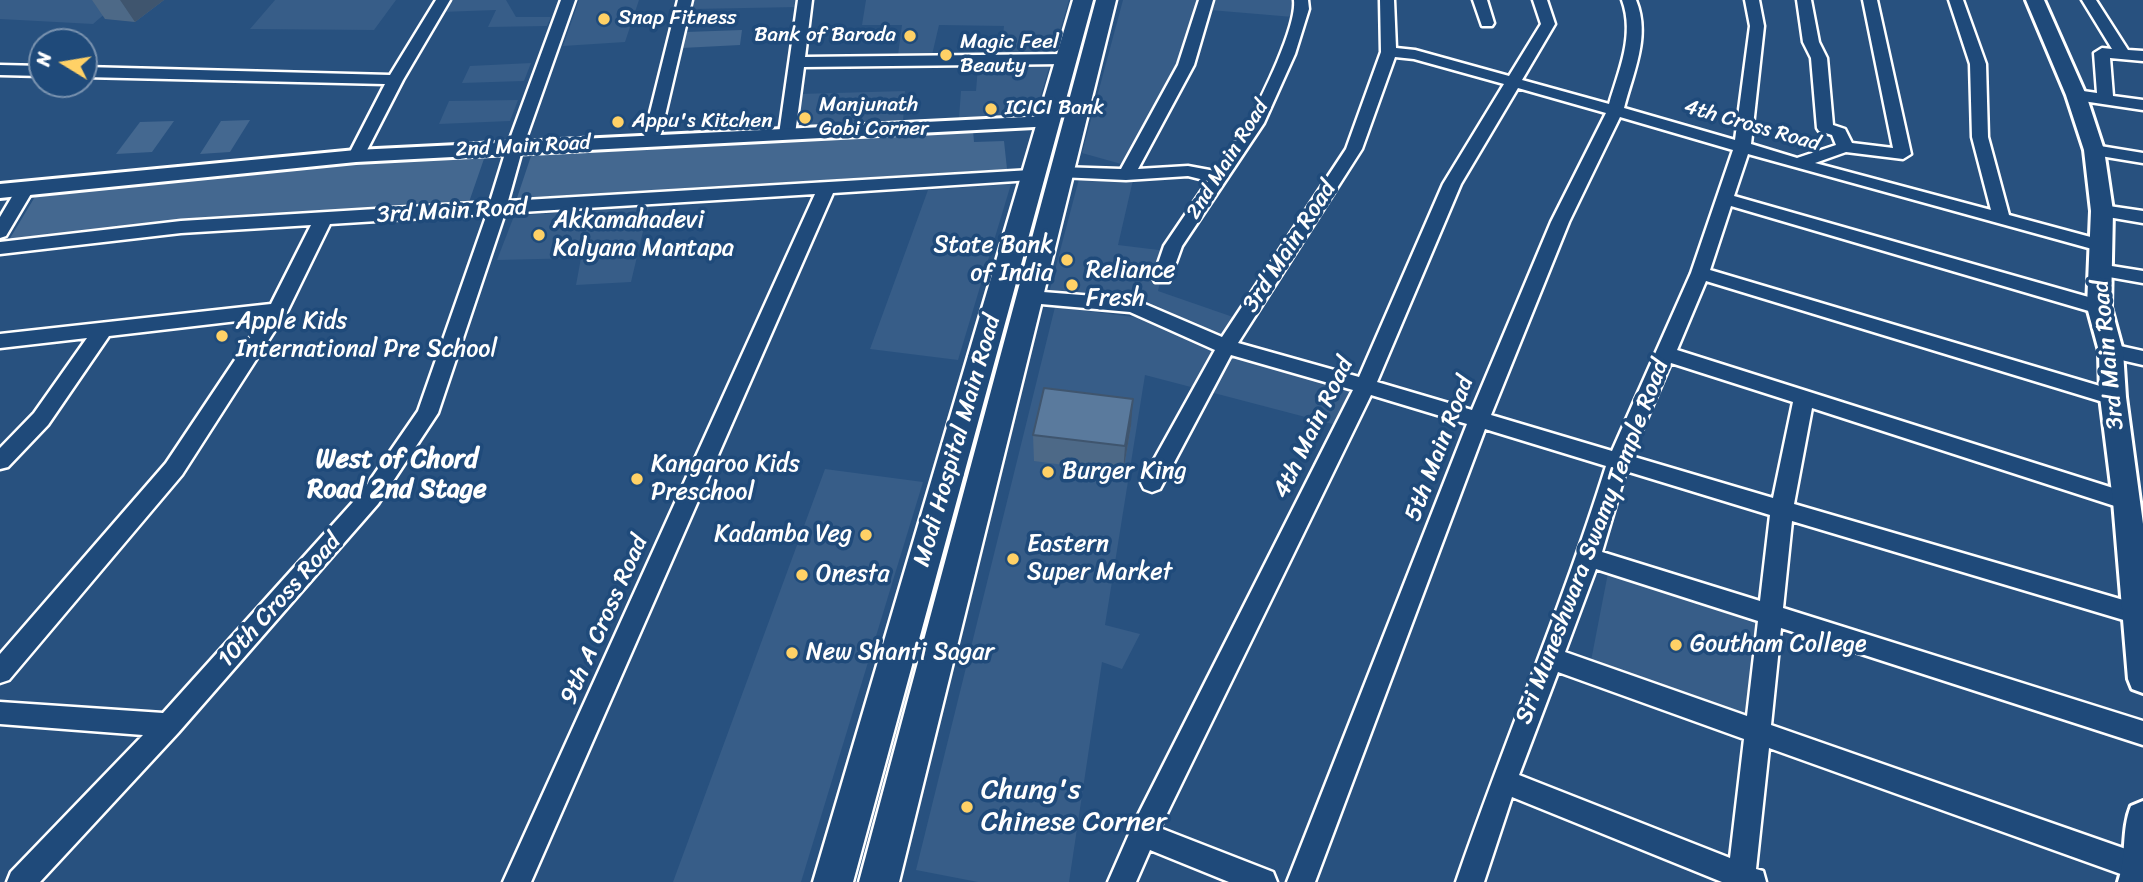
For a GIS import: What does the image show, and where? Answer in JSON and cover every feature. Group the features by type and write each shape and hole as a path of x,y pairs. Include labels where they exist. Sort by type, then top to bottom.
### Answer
{"main road":[{"name":"Modi Hospital Main Road","path":"879,882 1030,297 1045,173 1047,122 1083,0"},
{"name":"Modi Hospital Main Road","path":"833,882 1045,173 1106,0"}],"street":[{"path":"356,156 395,80 443,0"},
{"name":"10th Cross Road","path":"21,882 169,726 370,498 428,413 497,209 515,147 568,0"},
{"path":"651,141 685,0"},
{"path":"787,134 805,0"},
{"path":"1126,175 1186,65 1206,0"},
{"name":"2nd Main Road","path":"1163,278 1173,246 1256,122 1287,54 1302,9 1301,0"},
{"name":"3rd Main Road","path":"1152,483 1226,348 1354,149 1389,52 1387,0"},
{"path":"1480,0 1487,23"},
{"name":"4th Main Road","path":"1122,882 1143,834 1365,386 1452,184 1548,24 1540,0"},
{"name":"5th Main Road","path":"1301,882 1478,421 1560,222 1615,111 1636,39 1635,15 1629,0"},
{"name":"Sri Muneshwara Swamy Temple Road","path":"1470,882 1504,781 1589,557 1618,462 1700,273 1742,148 1757,26 1752,0"},
{"path":"1804,0 1811,42 1819,58 1825,128 1839,132 1845,147"},
{"path":"1797,163 1845,147 1903,154 1870,0"},
{"path":"1955,0 1978,64 1980,136 2001,218"},
{"name":"3rd Main Road","path":"2035,0 2076,95 2094,150 2102,211 2099,307 2111,351 2113,397 2127,501 2143,680"},
{"path":"2089,0 2122,53"},
{"name":"4th Cross Road","path":"1389,52 1415,55 1742,148 2103,246"},
{"path":"2105,99 2102,54 2143,56"},
{"path":"797,62 1065,59"},
{"path":"0,70 28,71"},
{"path":"98,72 395,80"},
{"path":"2076,95 2143,105"},
{"name":"2nd Main Road","path":"0,191 356,156 1047,122"},
{"path":"2094,150 2143,158"},
{"name":"3rd Main Road","path":"0,248 181,227 1045,173 1126,175 1188,172 1221,178"},
{"path":"0,232 26,187"},
{"name":"9th A Cross Road","path":"517,882 826,188"},
{"path":"1723,198 2099,307"},
{"path":"2102,211 2143,217"},
{"path":"0,671 174,469 278,310 323,219"},
{"path":"2099,270 2143,277"},
{"path":"1700,273 2113,397"},
{"path":"1030,297 1133,306 1226,348 1365,386 2137,614"},
{"path":"0,341 278,310"},
{"path":"0,461 41,419 103,330"},
{"path":"2111,351 2143,358"},
{"path":"1664,354 2127,501"},
{"path":"1504,781 1746,880 1782,510 1804,397"},
{"path":"1589,557 2143,733"},
{"path":"1550,658 1760,732 2139,873 2143,817"},
{"path":"0,713 169,726"},
{"path":"1143,834 1264,882"}],"shaded area":[{"path":"0,0 121,0 93,24 0,19"},
{"path":"275,0 396,0 374,30 250,29"},
{"path":"448,0 506,0 516,17 551,17 547,26 488,27 496,10 441,12"},
{"path":"579,0 639,0 625,42 563,46"},
{"path":"694,0 801,0 800,7 692,9"},
{"path":"866,0 1069,0 1054,52 1001,53 1004,26 939,25 932,55 898,55 902,25 862,25"},
{"path":"1123,0 1294,0 1293,17 1210,10 1191,63 1139,169 1082,153"},
{"path":"742,30 740,45 682,48 686,32"},
{"path":"531,63 524,81 462,83 470,66"},
{"path":"1050,65 1035,115 959,118 961,91 976,91 978,66"},
{"path":"905,91 903,122 793,127 799,94"},
{"path":"518,100 510,121 439,124 449,101"},
{"path":"250,120 230,152 200,154 221,121"},
{"path":"174,121 152,152 116,154 140,122"},
{"path":"973,130 974,142 1004,141 1007,169 517,198 531,156"},
{"path":"486,153 468,205 6,245 39,190 251,169"},
{"path":"1080,175 1133,180 1118,245 1167,251 1158,291 1233,317 1221,339 1151,307 1049,293"},
{"path":"1011,184 958,360 870,349 928,190"},
{"path":"649,206 631,282 576,285 581,258 497,260 514,216"},
{"path":"1055,307 1157,320 1199,345 1350,388 1336,425 1145,375 1105,625 1140,634 1122,669 1102,662 1069,882 978,882 916,870"},
{"path":"825,469 923,482 801,882 673,882"},
{"name":"Goutham College","path":"1608,573 1760,625 1751,724 1590,666"}],"building":[{"path":"1044,388 1133,399 1125,446 1033,435"}],"place":[{"name":"Snap Fitness","path":"604,19"},
{"name":"Bank of Baroda","path":"910,36"},
{"name":"Magic Feel Beauty","path":"946,55"},
{"name":"ICICI Bank","path":"991,109"},
{"name":"Manjunath Gobi Corner","path":"805,118"},
{"name":"Appu's Kitchen","path":"618,122"},
{"name":"Akkamahadevi Kalyana Mantapa","path":"539,235"},
{"name":"State Bank of India","path":"1067,260"},
{"name":"Reliance Fresh","path":"1072,285"},
{"name":"Apple Kids International Pre School","path":"222,336"},
{"name":"Burger King","path":"1048,472"},
{"name":"Kangaroo Kids Preschool","path":"637,479"},
{"name":"Kadamba Veg","path":"866,535"},
{"name":"Eastern Super Market","path":"1013,559"},
{"name":"Onesta","path":"802,575"},
{"name":"Goutham College","path":"1676,645"},
{"name":"New Shanti Sagar","path":"792,653"},
{"name":"Chung's Chinese Corner","path":"967,807"}],"district":[{"name":"West of Chord Road 2nd Stage","path":"397,474"}]}
